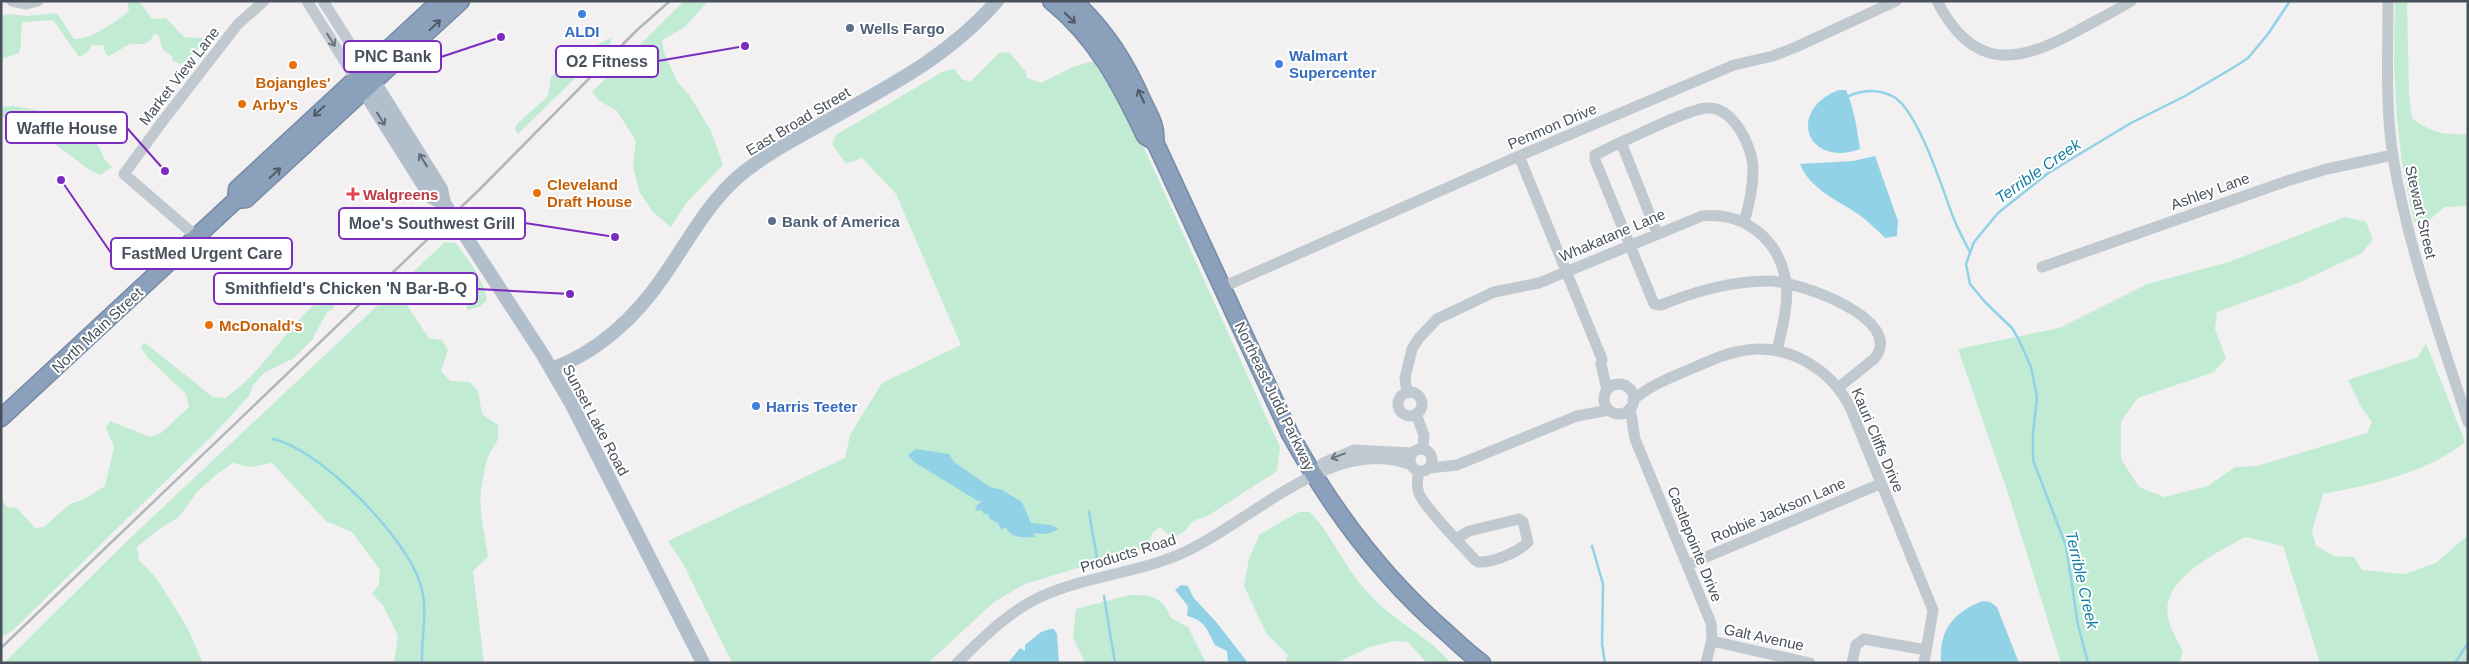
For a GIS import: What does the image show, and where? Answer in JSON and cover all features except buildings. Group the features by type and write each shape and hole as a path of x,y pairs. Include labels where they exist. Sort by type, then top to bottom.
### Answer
{"highway":[{"name":"North Main Street","path":"1,418 236,200 246,199 365,80 440,1"},
{"name":"North Main Street","path":"365,80 461,1"},
{"name":"Northeast Judd Parkway","path":"1050,1 1075,23 1104,57 1126,96 1145,136 1155,142"},
{"name":"Northeast Judd Parkway","path":"1074,1 1099,27 1126,64 1156,130 1155,142 1290,434 1368,553 1426,615 1482,663"}],"main road":[{"name":"East Broad Street","path":"551,369 592,348 638,311 705,215 739,176 775,150 920,68 966,34 997,1"},
{"name":"Sunset Lake Road","path":"365,80 431,197 444,204 551,369 600,458 703,663"}],"street":[{"path":"12,1 26,4 38,1"},
{"name":"Market View Lane","path":"196,237 124,174 238,24 264,1"},
{"path":"307,1 365,80"},
{"path":"324,1 365,80"},
{"name":"Penmon Drive","path":"1223,287 1519,156 1734,65 1773,56 1796,47 1896,1"},
{"path":"1936,1 1953,27 1969,42 1987,52 2012,56 2044,48 2131,1"},
{"name":"Stewart Street","path":"2388,1 2389,100 2393,156 2403,208 2418,267 2468,422"},
{"path":"1744,222 1749,208 1753,169 1742,135 1726,112 1706,108 1695,111 1595,155 1651,301 1657,306 1720,284 1770,281 1786,282 1810,288 1866,319 1880,335 1882,347 1879,354 1838,387"},
{"path":"1621,142 1657,233"},
{"path":"1317,473 1366,459 1464,461 1475,459 1577,416 1614,412 1631,404 1631,392 1602,358 1519,156"},
{"name":"Ashley Lane","path":"2042,267 2287,181 2393,156"},
{"name":"Whakatane Lane","path":"1407,393 1405,378 1412,349 1419,338 1437,319 1494,292 1531,285 1702,216 1725,215 1744,222 1766,238 1776,251 1786,282 1785,308 1777,350"},
{"name":"Kauri Cliffs Drive","path":"1624,386 1659,382 1736,352 1756,349 1777,350 1810,363 1838,387 1850,407 1933,610 1924,663"},
{"path":"1602,358 1601,364 1606,394 1614,412"},
{"name":"Kauri Cliffs Drive","path":"1631,404 1659,382"},
{"path":"1577,416 1582,410 1606,394 1613,385 1624,386"},
{"path":"1407,393 1417,394 1422,400 1422,407 1416,414 1408,416 1399,408 1399,400 1407,393"},
{"name":"Castlepointe Drive","path":"1631,404 1635,439 1711,623 1712,641 1706,663"},
{"name":"Castlepointe Drive","path":"1614,412 1635,439"},
{"path":"1416,414 1424,435 1418,493 1456,539 1475,560 1484,563 1523,547 1528,542 1523,522 1519,518 1469,532 1456,539"},
{"name":"Products Road","path":"957,663 1009,616 1038,598 1183,553 1317,473"},
{"name":"Robbie Jackson Lane","path":"1687,564 1880,484"},
{"path":"1852,663 1856,645 1864,639 1926,650"},
{"name":"Galt Avenue","path":"1712,641 1810,663"}],"green space":[{"path":"127,1 139,1 152,19 166,18 184,37 202,38 207,45 194,51 190,58 181,64 173,61 172,56 163,50 158,35 154,34 150,41 143,44 130,44 109,56 106,54 103,45 92,45 87,53 79,57 53,20 23,22 19,53 4,58 1,65 1,16 8,14 28,16 57,13 74,39 81,39 103,30 129,11"},
{"path":"684,1 708,1 685,27 662,40 664,53 678,83 690,96 711,131 723,165 687,202 671,227 653,212 639,191 633,166 636,141 617,111 598,100 592,92"},
{"path":"2395,1 2407,1 2409,94 2412,118 2438,132 2468,134 2468,206 2445,207 2428,221 2414,222 2402,163 2394,64"},
{"path":"613,37 609,45 518,134 515,130 516,125 548,96 551,76 565,69 564,57 574,51 585,51"},
{"path":"1009,52 1026,72 1027,78 1041,83 1073,67 1100,59 1130,117 1280,447 1277,471 1209,515 1193,521 1185,531 1172,538 1160,527 1153,532 1147,547 1025,584 994,602 928,663 732,663 684,565 668,541 845,458 850,435 882,383 961,345 896,194 862,158 846,164 832,144 836,135 944,71 954,69 962,79 970,82 999,53"},
{"path":"13,106 53,113 68,130 89,137 99,147 105,160 112,167 100,175 91,171 20,118 1,117 1,107"},
{"path":"2345,217 2366,222 2373,239 2362,253 2298,283 2217,312 2215,329 2226,358 2214,372 2138,398 2121,421 2121,459 2139,487 2164,497 2208,486 2235,467 2257,466 2367,433 2372,422 2361,407 2348,380 2418,357 2426,343 2465,442 2450,453 2416,470 2379,482 2323,494 2312,531 2316,546 2334,556 2354,557 2362,570 2405,574 2436,563 2468,535 2468,663 2320,663 2283,546 2245,537 2211,556 2189,572 2172,592 2167,609 2171,628 2183,651 2180,663 2061,663 2009,496 1958,349 2059,328 2147,284 2229,262"},
{"path":"445,242 456,243 479,277 487,300 479,307 468,310 452,278 444,278 431,281 420,288 408,307 429,338 442,340 448,350 441,371 450,381 470,382 478,391 482,414 498,425 498,439 488,457 481,491 482,516 488,557 473,571 484,663 394,663 398,636 383,605 372,594 379,584 380,570 352,532 326,521 272,463 250,467 233,463 217,474 196,493 179,517 155,532 137,547 139,560 157,579 187,627 203,663 4,663 125,543"},
{"path":"331,292 339,298 333,309 327,312 312,340 294,358 264,373 253,385 249,396 215,433 13,630 1,638 1,499 7,507 17,508 35,528 44,527 70,504 85,499 105,486 114,447 106,428 110,421 150,437 161,433 189,407 186,394 149,359 141,348 142,345 145,343 213,397 226,398 254,373 309,310"},
{"path":"1299,512 1310,512 1354,576 1376,602 1432,644 1451,663 1427,663 1408,642 1394,641 1370,647 1336,663 1285,663 1288,655 1266,633 1244,586 1249,558 1260,534"},
{"path":"1130,595 1150,596 1160,601 1171,618 1188,627 1206,663 1085,663 1073,637 1076,609"}],"water":[{"path":"1839,90 1846,90 1849,97 1860,149 1843,153 1826,150 1816,144 1810,136 1808,126 1810,116 1816,106 1825,97"},
{"path":"1875,156 1898,221 1897,236 1885,238 1862,217 1817,187 1800,164 1853,161"},
{"path":"916,449 949,454 954,462 990,487 1002,490 1022,502 1031,523 1051,525 1059,529 1047,534 1033,533 1035,537 1018,537 1011,534 1006,528 1001,529 998,523 990,519 988,514 984,514 981,510 975,511 977,505 982,501 978,501 914,462 908,455"},
{"path":"1181,585 1188,586 1193,597 1217,623 1248,663 1228,663 1227,651 1215,645 1202,623 1187,616 1188,606 1175,590"},
{"path":"1982,601 1990,602 1997,607 2019,663 1941,663 1942,641 1950,624 1963,611"},
{"path":"1054,629 1057,634 1059,663 1008,663 1020,648 1025,651 1025,645 1041,632"}],"waterway":[{"name":"Terrible Creek","path":"2088,663 2078,625 2066,546 2033,460 2033,433 2037,397 2031,367 2012,328 1985,302 1970,284 1966,264 1974,242 1998,213 2047,174 2131,123 2185,96 2248,58 2268,34 2290,1"},
{"path":"1849,96 1860,92 1877,92 1888,94 1903,105 1921,134 1953,217 1970,252"},
{"path":"273,439 292,446 314,459 336,477 380,520 398,542 412,564 423,593 422,663"},
{"path":"1089,512 1098,564"},
{"path":"1592,546 1603,584 1602,644 1605,663"},
{"path":"1104,596 1115,663"},
{"path":"2455,663 2468,643"}],"railway":[{"path":"1,648 481,188 637,30 670,1"}],"place":[{"name":"ALDI","path":"582,14"},
{"name":"Wells Fargo","path":"850,28"},
{"name":"PNC Bank","path":"501,37"},
{"name":"O2 Fitness","path":"745,46"},
{"name":"Walmart Supercenter","path":"1279,64"},
{"name":"Bojangles'","path":"293,65"},
{"name":"Arby's","path":"242,104"},
{"name":"Waffle House","path":"165,171"},
{"name":"FastMed Urgent Care","path":"61,180"},
{"name":"Cleveland Draft House","path":"537,193"},
{"name":"Walgreens","path":"353,194"},
{"name":"Bank of America","path":"772,221"},
{"name":"Moe's Southwest Grill","path":"615,237"},
{"name":"Smithfield's Chicken 'N Bar-B-Q","path":"570,294"},
{"name":"McDonald's","path":"209,325"},
{"name":"Harris Teeter","path":"756,406"}]}
